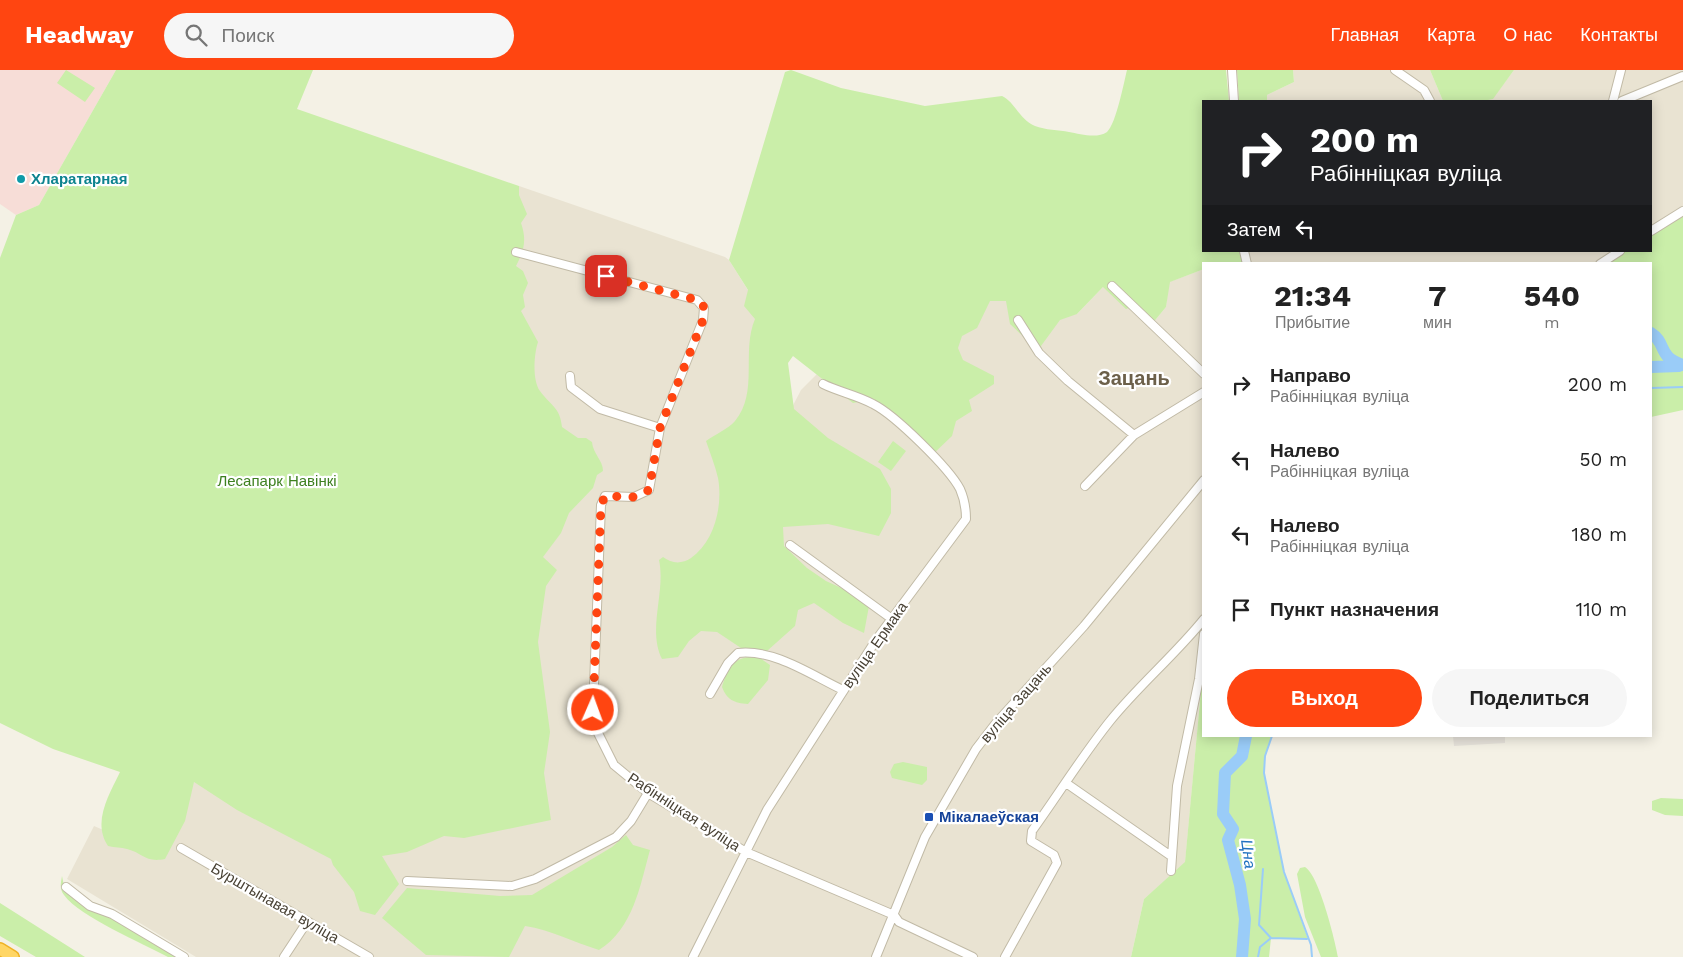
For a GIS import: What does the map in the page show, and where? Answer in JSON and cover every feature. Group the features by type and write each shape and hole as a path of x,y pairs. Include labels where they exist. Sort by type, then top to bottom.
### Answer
{"highway":[{"path":"0,949 13,957"}],"street":[{"path":"1232,70 1234,100"},
{"path":"1395,70 1424,90 1429,100"},
{"path":"1613,100 1621,70"},
{"path":"1624,100 1683,76"},
{"path":"1652,230 1683,212"},
{"name":"Рабінніцкая вуліца","path":"516,252 697,300 702,303 704,308 703,320 660,428 649,490 634,497 605,496 601,505 598,526 593,710 596,729 614,764 648,792 746,852 894,914 899,922 972,957"},
{"path":"1603,262 1618,252"},
{"path":"1112,286 1202,372"},
{"path":"1018,320 1039,353 1134,436"},
{"path":"570,376 571,387 600,409 660,428"},
{"name":"вуліца Ермака","path":"693,957 767,810 843,690 892,619 966,519 966,510 960,490 932,455 887,413 856,396 823,384"},
{"path":"1085,486 1134,436 1202,393"},
{"name":"вуліца Зацань","path":"876,957 925,837 976,749 996,723 1084,626 1202,482"},
{"path":"790,545 892,619"},
{"path":"1005,957 1057,863 1054,855 1033,842 1030,837 1109,722 1141,686 1175,653 1202,621"},
{"path":"710,694 728,664 738,653 754,651 776,657 843,690"},
{"path":"1171,871 1177,786 1199,679 1202,652"},
{"path":"1066,783 1171,856"},
{"path":"407,881 512,886 535,879 616,837 631,821 648,792"},
{"name":"Бурштынавая вуліца","path":"181,848 370,957"},
{"path":"66,887 90,906 112,914 184,957"},
{"path":"284,957 307,922"}],"shaded area":[{"path":"0,70 116,70 39,205 16,215 0,204"},
{"path":"1293,70 1430,70 1443,100 1267,100 1267,95 1294,82"},
{"path":"1514,70 1683,70 1683,211 1652,230 1652,100 1486,100 1493,98"},
{"path":"519,186 725,257 729,260 761,311 755,409 723,445 731,488 712,554 676,577 666,621 671,637 709,619 762,632 783,517 873,525 869,479 788,415 801,390 821,370 875,387 930,457 981,382 944,349 982,294 1010,292 1077,314 1103,287 1112,286 1152,324 1166,307 1169,282 1202,270 1202,680 1185,863 1144,899 1131,957 196,957 67,879 94,826 157,853 202,766 371,848 531,811 523,560 567,468 490,302 506,226"},
{"path":"1247,252 1618,252 1603,262 1222,262"},
{"path":"1453,737 1505,737 1505,743 1454,746"}],"green space":[{"path":"66,70 95,88 85,102 57,83"},
{"name":"Лесапарк Навінкі","path":"116,70 313,70 297,109 519,186 519,195 527,214 521,223 524,245 516,266 523,271 528,283 523,295 525,307 521,311 538,342 534,367 537,386 557,411 562,427 578,438 586,438 592,442 603,467 603,471 597,475 593,488 569,513 561,533 543,557 557,570 546,586 538,642 550,732 544,773 551,820 464,838 444,836 407,852 382,856 399,884 375,915 360,911 354,892 333,865 331,859 237,810 194,782 185,821 165,859 148,859 127,849 108,846 103,837 102,818 107,799 120,772 53,749 0,723 0,258 16,215 39,205"},
{"path":"791,70 841,88 925,106 1002,96 1029,123 1035,126 1093,136 1103,134 1110,128 1114,121 1127,70 1226,70 1229,100 1202,100 1202,252 1242,252 1244,262 1202,262 1202,270 1170,282 1166,307 1152,324 1134,306 1126,309 1103,287 1077,314 1060,320 1041,346 1044,356 1010,324 1006,301 990,301 977,328 962,336 958,348 963,360 994,376 994,384 969,400 972,411 956,421 952,436 930,457 894,414 873,399 853,403 793,356 788,363 794,409 828,438 880,469 891,489 891,513 879,536 828,524 783,527 784,546 807,568 826,581 850,592 869,606 864,633 843,623 814,603 798,610 795,626 767,651 741,648 717,632 701,631 689,641 678,657 662,659 656,635 661,572 659,560 663,557 673,562 688,560 706,542 718,511 719,488 717,473 706,441 729,427 735,421 742,410 746,397 749,345 755,319 744,306 748,290 729,260 785,72"},
{"path":"1237,70 1293,70 1294,82 1267,95 1267,100 1239,100"},
{"path":"1430,70 1514,70 1493,99 1443,100"},
{"path":"1683,211 1683,410 1652,417 1652,262 1603,262 1618,252 1652,252 1652,230"},
{"path":"893,441 906,451 891,471 878,462"},
{"path":"749,657 760,658 770,665 768,680 748,704 739,703 726,695 722,687 734,663"},
{"path":"1202,679 1202,737 1272,737 1265,756 1264,773 1284,872 1308,939 1271,938 1269,957 1131,957 1144,899 1185,862"},
{"path":"903,762 927,767 927,780 922,785 892,778 890,772 894,764"},
{"path":"1661,798 1683,799 1683,816 1665,815 1652,810 1652,801"},
{"path":"626,835 633,845 650,850 634,906 620,931 599,950 553,933 525,926 509,957 426,955 382,918 407,888 500,896 532,895 612,847"},
{"path":"1305,867 1316,882 1321,895 1338,957 1321,957 1305,917 1297,874 1300,868"},
{"path":"62,876 64,886 111,917 179,957 168,957 83,912 62,893"},
{"path":"0,903 85,957 36,957 0,936"}],"waterway":[{"name":"Цна","path":"1652,334 1659,341 1669,358 1683,365"},
{"path":"1652,367 1679,366"},
{"path":"1652,388 1683,387"},
{"name":"Цна","path":"1242,957 1245,919 1240,885 1228,840 1233,829 1223,814 1225,773 1242,756 1246,737"},
{"path":"1272,737 1265,756 1264,773 1284,872 1311,945 1312,957"},
{"path":"1263,869 1259,925 1271,938"},
{"path":"1258,957 1260,947 1271,938 1307,939"}],"place":[{"name":"Хларатарная","path":"21,179"},
{"name":"Мікалаеўская","path":"929,817"}],"district":[{"name":"Зацань","path":"1134,378"}],"route":[{"path":"593,710 598,526 602,501 605,496 634,497 640,496 649,490 652,483 660,428 703,320 704,313 702,303 697,300 606,276"}]}
